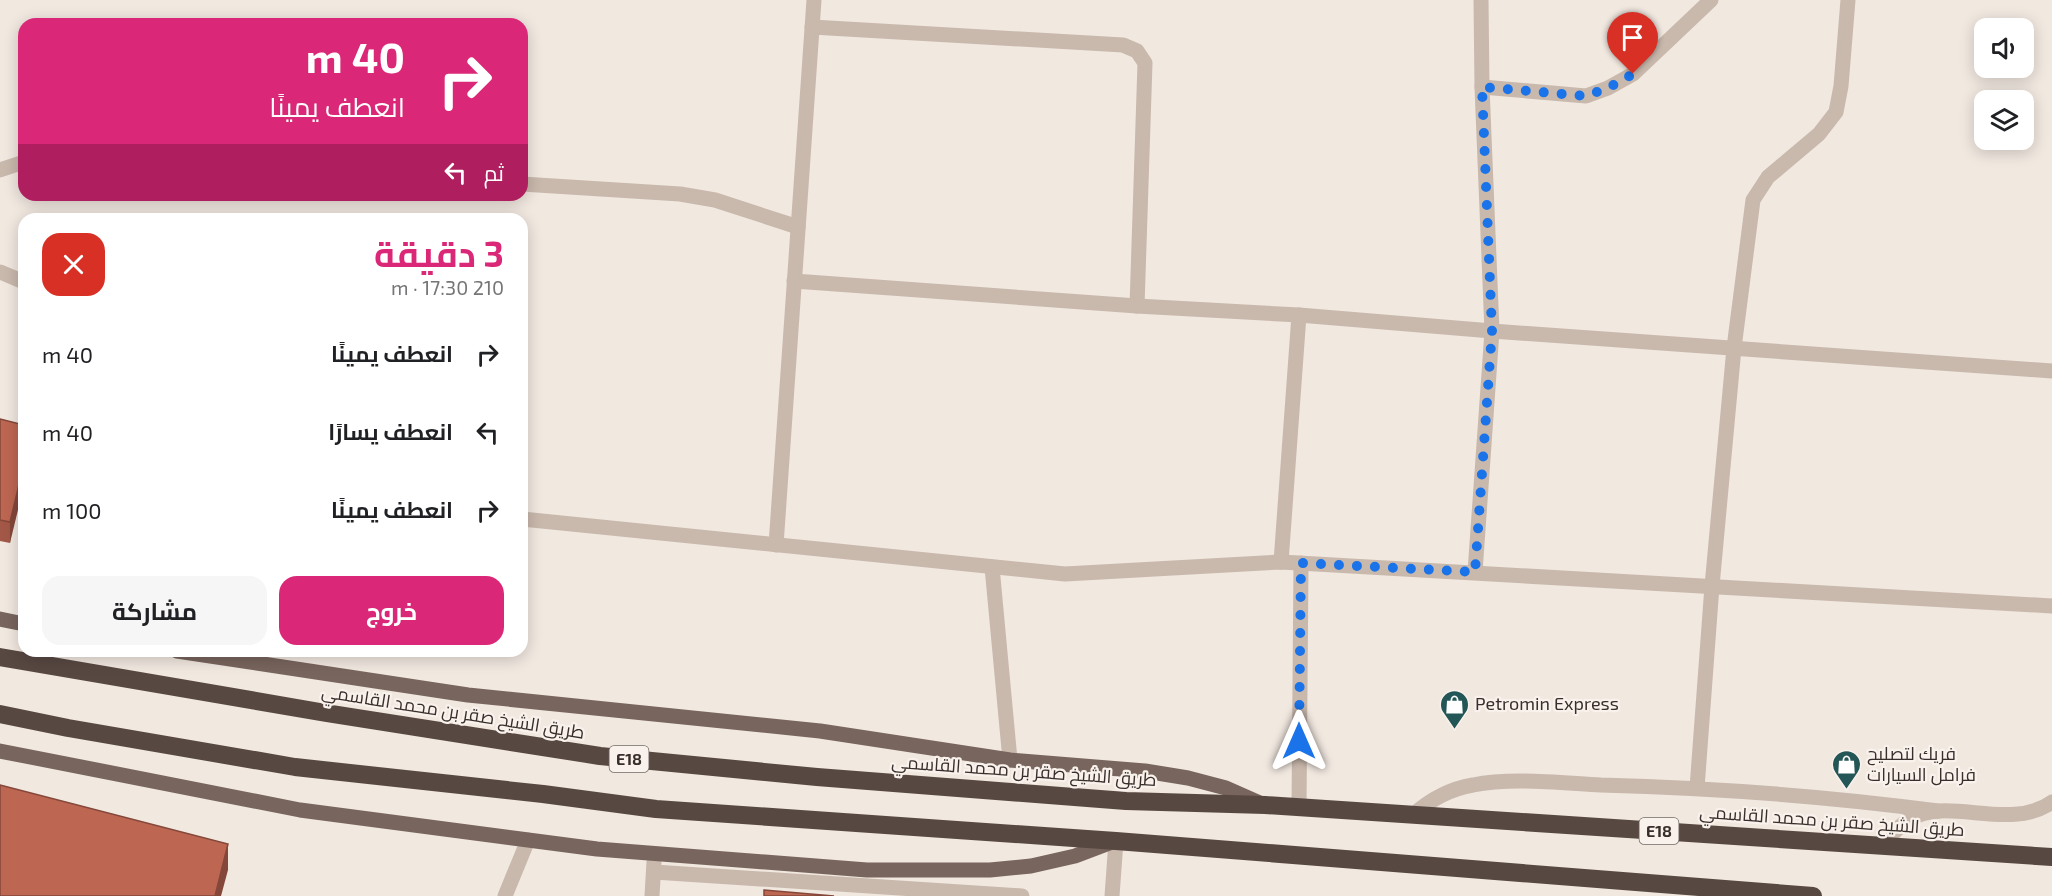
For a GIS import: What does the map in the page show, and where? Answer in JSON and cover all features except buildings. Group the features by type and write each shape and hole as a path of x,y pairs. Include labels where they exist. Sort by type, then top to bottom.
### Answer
{"highway":[{"name":"طريق الشيخ صقر بن محمد القاسمي","path":"0,657 326,713 600,756 817,777 1115,800 1299,808 2052,857"},
{"path":"0,714 295,767 543,794 656,809 1116,841 1813,896"}],"main road":[{"path":"0,619 18,623"},
{"path":"217,657 468,695 820,731 1010,760 1145,771 1188,778 1226,788 1265,806"},
{"path":"0,752 300,810 597,849 867,870 990,870 1031,866 1116,841"}],"street":[{"path":"776,545 814,0"},
{"path":"1475,572 1492,331 1482,87 1481,0"},
{"path":"1482,87 1586,96 1608,88 1633,74 1712,0"},
{"path":"1697,788 1712,586 1734,348 1753,200 1768,177 1819,134 1836,112 1841,86 1848,0"},
{"path":"812,27 1123,45 1137,51 1144,63 1137,306"},
{"path":"0,171 18,164"},
{"path":"528,184 618,189 704,198 798,227"},
{"path":"0,272 18,280"},
{"path":"794,281 1137,306 1299,315 2052,371"},
{"path":"1281,562 1299,315"},
{"path":"528,520 1065,574 1281,562 2052,606"},
{"path":"1299,808 1301,563"},
{"path":"992,567 1010,760"},
{"path":"1413,815 1427,802 1442,794 1474,784 1491,782 1697,788 1865,801 1938,811 1995,815 2022,813 2052,802"},
{"path":"1883,845 1909,819 1922,813 1938,811"},
{"path":"505,896 528,840"},
{"path":"1112,896 1116,841"},
{"path":"652,896 656,853"},
{"path":"654,872 1022,896"}],"place":[{"name":"Petromin Express","path":"1454,730"},
{"name":"فريك لتصليح فرامل السيارات","path":"1846,790"}],"route":[{"path":"1299,741 1301,563 1475,572 1492,331 1482,87 1586,96 1608,88 1633,74"}]}
